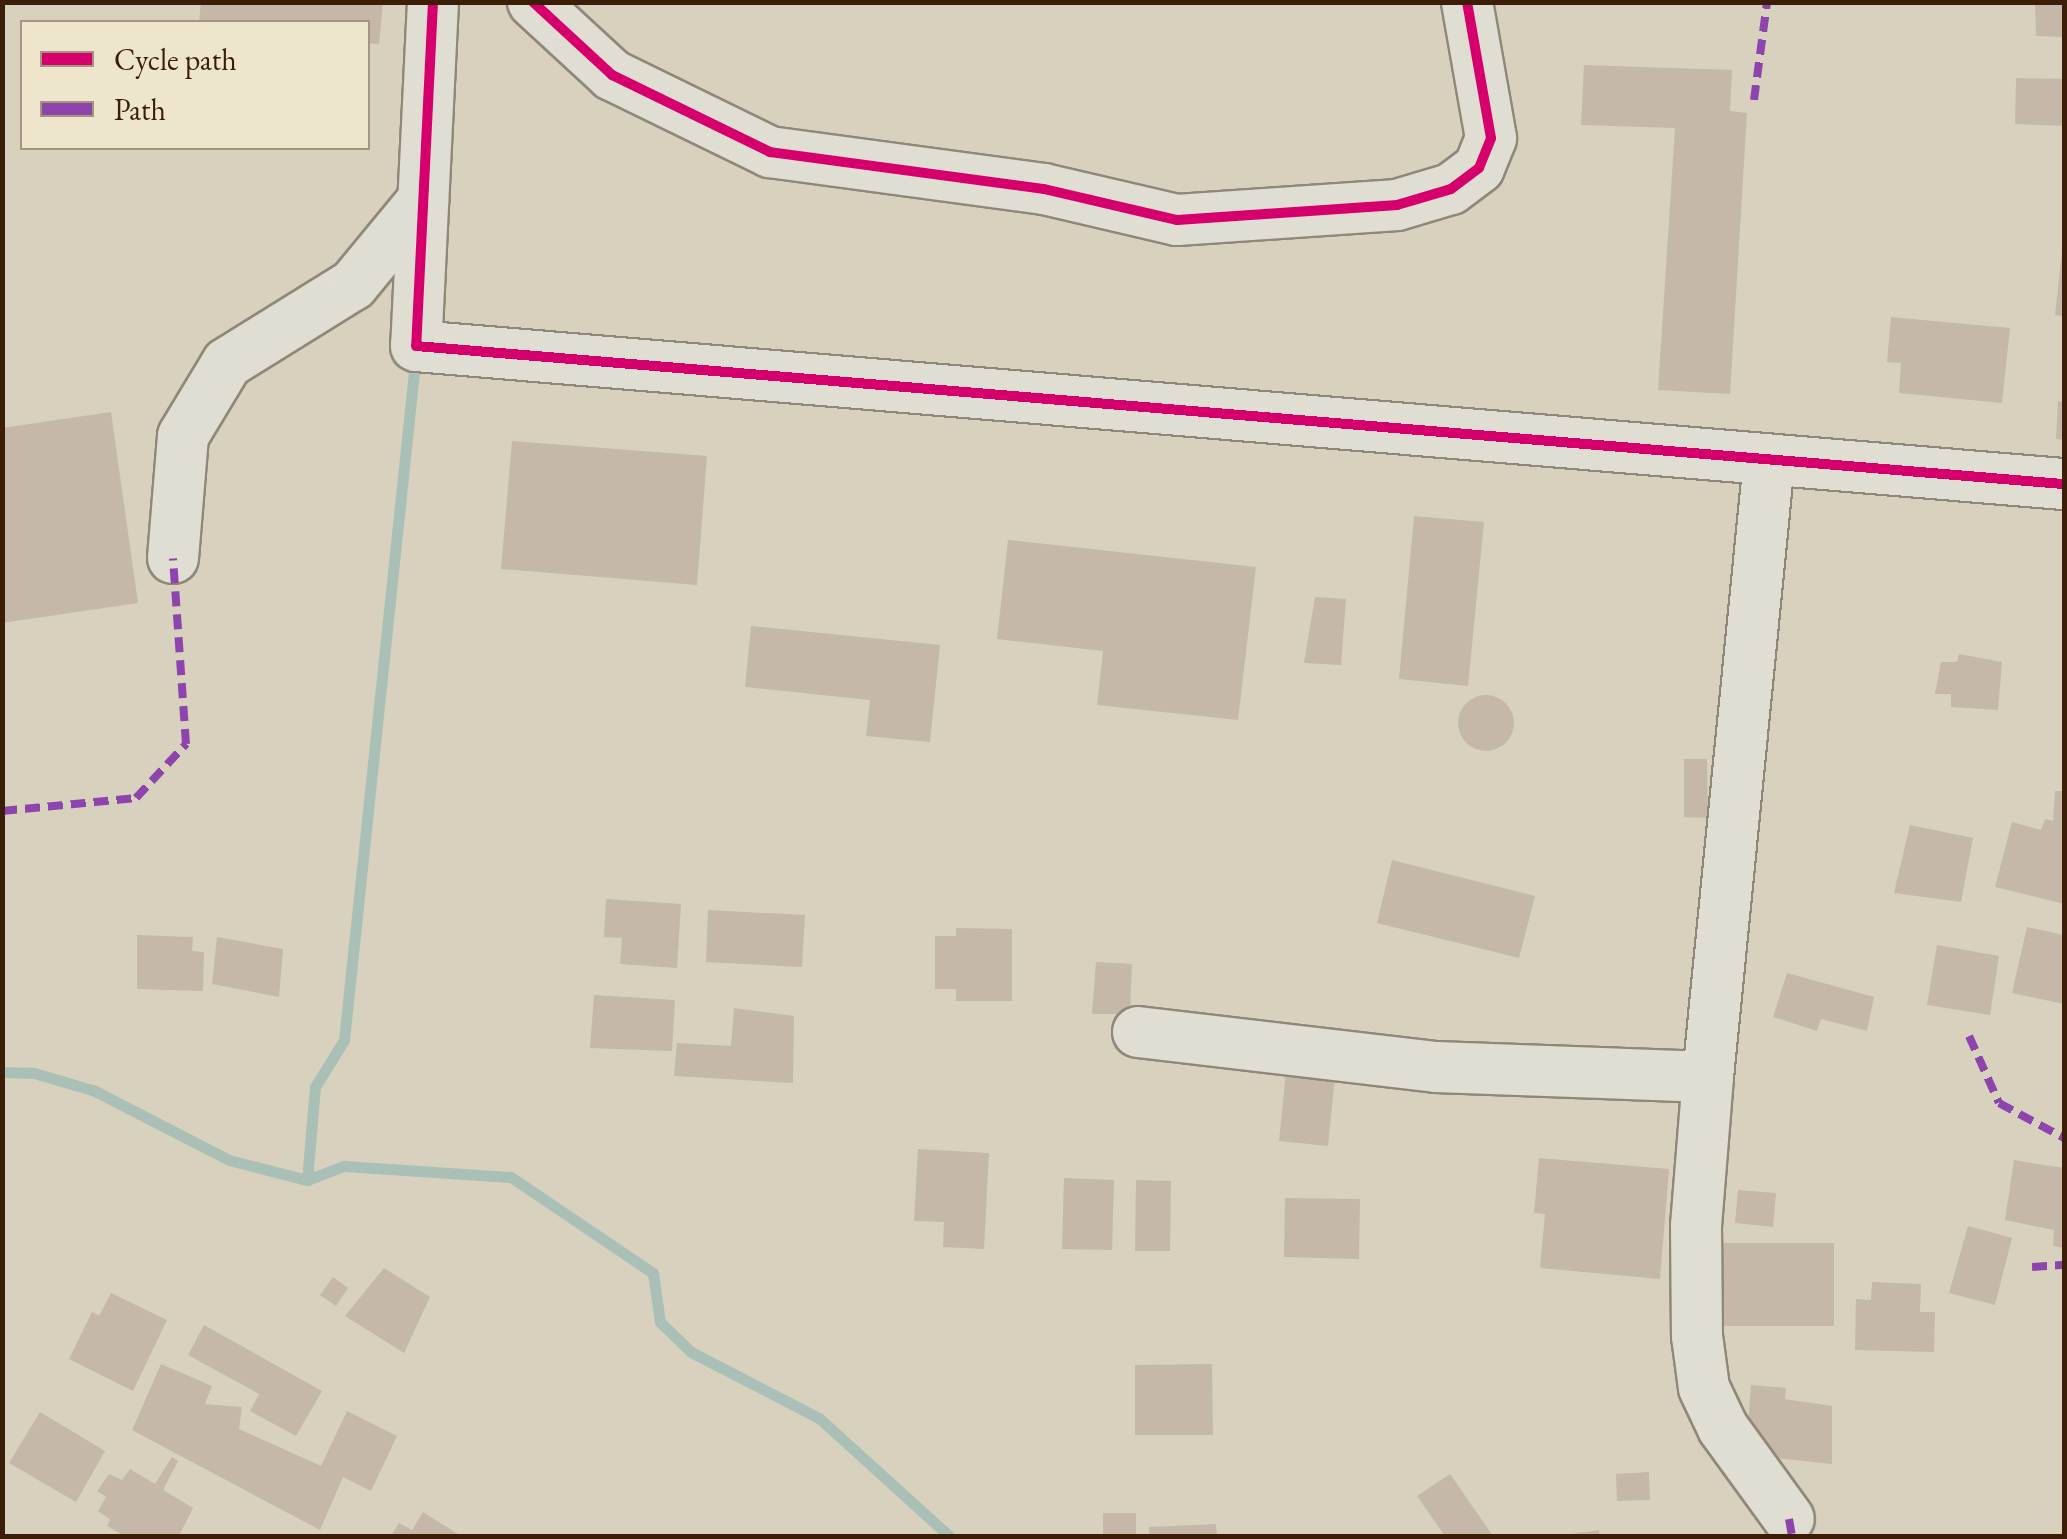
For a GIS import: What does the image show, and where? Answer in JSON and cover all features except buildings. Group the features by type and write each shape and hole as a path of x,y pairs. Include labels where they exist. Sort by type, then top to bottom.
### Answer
{"street":[{"path":"433,2 416,346 2064,484"},
{"path":"534,2 612,75 770,152 1044,189 1177,220 1397,206 1450,189 1479,168 1492,138 1467,2"},
{"path":"173,558 183,436 228,363 353,285 423,200"},
{"path":"1769,461 1696,1225 1704,1388 1722,1428 1789,1519"},
{"path":"1138,1032 1436,1067 1708,1076"}],"waterway":[{"path":"2,1072 34,1073 95,1091 229,1160 307,1180 315,1087 344,1040 414,372"},
{"path":"307,1180 344,1166 511,1177 653,1273 660,1322 691,1352 819,1418 949,1536"}],"marked path":[{"path":"1754,100 1767,2"},
{"path":"2,811 136,798 186,744 173,558"},
{"path":"1969,1036 1999,1103 2064,1138"},
{"path":"2032,1267 2064,1265"},
{"path":"1789,1519 1792,1536"}],"cycle path":[{"path":"433,2 416,346 2064,484"},
{"path":"533,2 612,75 770,152 1044,189 1177,220 1397,205 1451,189 1479,168 1491,138 1467,2"}]}
